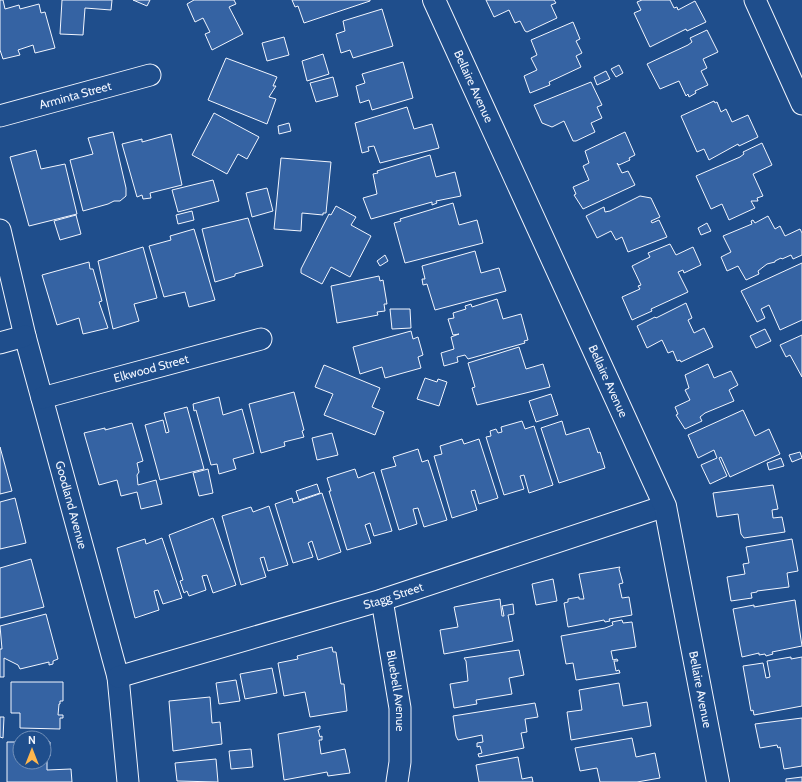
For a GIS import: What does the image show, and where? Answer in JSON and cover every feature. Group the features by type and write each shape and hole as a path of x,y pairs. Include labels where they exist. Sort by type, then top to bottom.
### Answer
{"street":[{"name":"Bellaire Avenue","path":"434,0 666,506 718,782"},
{"path":"755,0 802,104"},
{"name":"Arminta Street","path":"0,116 150,75"},
{"name":"Goodland Avenue","path":"0,230 25,336 118,677 128,782"},
{"path":"0,343 25,336"},
{"name":"Elkwood Street","path":"42,398 261,339"},
{"name":"Stagg Street","path":"118,677 382,600 666,506"},
{"name":"Bluebell Avenue","path":"382,600 400,708 400,762 397,782"}],"building":[{"path":"0,0 3,0 5,9 19,5 20,9 39,4 41,13 45,12 55,48 35,53 33,45 18,50 20,55 3,59 0,50"},
{"path":"62,0 112,0 111,10 85,8 83,35 60,34"},
{"path":"133,0 150,0 147,6"},
{"path":"194,0 234,0 236,4 229,7 243,34 212,50 205,34 210,32 203,18 195,22 187,4"},
{"path":"292,0 370,1 304,23 298,6 295,7"},
{"path":"486,0 554,0 556,3 551,5 557,18 527,32 520,21 515,23 509,10 494,17"},
{"path":"642,0 670,0 674,8 677,7 678,10 695,1 706,22 687,31 686,29 650,47 634,13 641,10 637,2"},
{"path":"382,9 393,46 353,58 350,50 341,53 336,34 345,31 343,21"},
{"path":"573,22 580,39 576,41 582,53 576,56 581,67 549,82 550,85 530,93 524,76 537,70 531,58 537,55 531,40"},
{"path":"707,30 718,52 703,59 707,68 701,71 708,85 695,91 696,93 689,97 688,94 686,96 679,81 660,89 647,64 688,45 692,42 690,38"},
{"path":"284,37 289,55 267,61 262,43"},
{"path":"323,54 329,74 307,81 302,61"},
{"path":"226,58 277,77 273,86 276,86 269,97 276,99 267,124 208,100"},
{"path":"403,62 413,98 372,110 369,100 360,103 356,86 365,83 362,74"},
{"path":"619,65 623,73 616,77 611,69"},
{"path":"606,71 610,79 597,85 594,77"},
{"path":"333,77 338,96 316,102 310,83"},
{"path":"591,82 602,105 597,107 602,118 591,123 595,132 573,141 564,121 552,127 542,123 534,105"},
{"path":"714,101 715,103 717,102 721,112 726,109 732,122 748,115 758,137 739,146 738,144 709,160 704,149 697,152 681,116"},
{"path":"407,107 414,129 432,124 439,148 380,163 374,146 368,147 369,151 362,153 355,123"},
{"path":"214,113 259,137 247,159 238,154 227,174 192,155"},
{"path":"289,123 291,131 279,134 278,126"},
{"path":"113,132 126,188 126,196 120,201 114,201 83,211 70,160 93,154 88,138"},
{"path":"625,132 635,155 629,158 630,160 619,165 617,163 622,173 628,171 635,185 583,209 574,195 576,194 573,187 589,180 583,166 589,163 585,151"},
{"path":"171,134 182,185 150,193 151,198 143,199 142,195 137,197 122,144 142,139 142,142"},
{"path":"762,143 772,165 753,174 763,196 757,198 758,201 751,201 755,208 729,220 722,204 711,209 696,176 740,157 744,154 743,152"},
{"path":"36,150 41,169 65,164 77,214 29,226 10,157"},
{"path":"430,155 436,177 455,172 461,196 436,201 437,203 432,205 432,202 371,219 363,198 377,194 373,174 378,173 377,171"},
{"path":"281,158 331,162 326,213 323,213 323,215 302,213 301,231 274,229"},
{"path":"213,180 219,201 178,212 172,190"},
{"path":"267,188 273,211 252,217 246,193"},
{"path":"640,196 651,198 660,217 651,221 652,223 659,220 667,237 628,252 622,237 616,240 611,231 597,238 586,216 604,207 605,212 610,211"},
{"path":"453,203 459,225 477,220 483,243 405,263 394,223 401,221 400,219"},
{"path":"336,206 356,217 351,225 371,236 350,277 331,267 322,284 301,273 301,269 329,214 331,215"},
{"path":"192,211 194,220 178,224 176,215"},
{"path":"76,215 81,234 60,240 54,221"},
{"path":"768,216 775,229 780,226 785,236 800,229 802,233 802,255 793,259 791,255 767,264 758,271 759,274 746,280 738,266 727,271 721,257 731,252 723,236 752,224 751,221 753,220 755,223"},
{"path":"248,218 263,266 235,274 235,276 215,282 202,229"},
{"path":"707,223 711,231 701,235 698,228"},
{"path":"194,229 215,300 189,307 185,292 164,297 149,246 171,240 170,236"},
{"path":"670,244 676,255 693,247 701,265 684,273 683,270 678,272 688,292 651,309 652,311 632,320 622,297 640,289 638,286 641,285 632,266 650,257 648,253"},
{"path":"143,247 157,298 134,304 139,321 113,329 98,261"},
{"path":"475,251 481,273 499,268 506,291 435,310 427,284 423,285 422,279 425,279 422,266"},
{"path":"385,255 388,261 380,266 377,261"},
{"path":"89,262 90,269 93,269 102,301 99,302 108,328 83,334 79,318 57,325 42,275"},
{"path":"802,263 802,320 780,330 769,305 761,309 765,318 757,322 741,291"},
{"path":"379,276 380,281 383,280 387,304 384,304 385,311 377,312 378,315 337,323 331,286"},
{"path":"497,299 503,319 521,314 528,340 524,341 525,343 468,359 465,355 457,357 458,362 444,366 441,353 454,349 451,337 459,334 453,335 448,319 454,318 453,313 466,309 465,306 471,304 472,307"},
{"path":"686,303 692,318 688,320 694,333 704,328 713,347 681,362 680,360 677,361 673,351 668,353 662,340 647,348 637,326"},
{"path":"390,309 410,309 411,328 392,329"},
{"path":"765,329 771,341 756,348 750,336"},
{"path":"411,331 413,339 418,337 423,355 418,357 421,368 385,378 382,367 360,374 353,347"},
{"path":"802,335 802,377 790,355 786,357 780,345"},
{"path":"519,347 526,369 543,364 550,387 477,405 472,388 475,387 468,363"},
{"path":"708,364 714,378 731,371 738,385 729,390 734,401 705,413 700,417 702,421 685,429 676,415 678,414 675,407 690,400 685,390 689,388 685,375"},
{"path":"324,365 380,388 372,407 384,412 375,435 324,415 333,394 315,387"},
{"path":"425,378 437,382 438,379 447,382 439,406 417,399"},
{"path":"294,392 304,430 302,431 304,437 284,442 285,446 261,453 249,404"},
{"path":"551,394 558,415 536,422 529,401"},
{"path":"219,397 223,415 242,409 254,453 233,459 236,469 219,474 217,464 211,465 193,404"},
{"path":"187,407 204,469 160,480 145,425 163,420 166,433 169,432 164,413"},
{"path":"743,410 755,436 769,429 780,454 730,477 721,457 719,458 727,476 710,484 701,465 717,458 714,450 698,458 688,435"},
{"path":"522,421 525,429 534,426 553,485 529,493 524,475 520,476 524,489 504,495 486,437 491,436 490,431 496,429 498,433 502,432 501,427"},
{"path":"562,421 566,435 589,428 598,453 600,452 605,468 559,483 541,428"},
{"path":"132,423 143,461 137,463 139,472 137,475 138,485 156,480 162,504 141,509 137,492 121,496 117,480 99,485 84,433 105,428 105,430"},
{"path":"332,433 338,455 317,460 312,438"},
{"path":"462,439 464,444 479,439 498,498 479,504 475,490 471,491 477,510 452,518 434,456 442,454 440,446"},
{"path":"0,447 12,491 0,494"},
{"path":"418,449 422,462 428,460 447,520 424,527 418,508 413,509 417,524 399,530 381,470 396,466 393,457"},
{"path":"800,452 802,458 792,462 789,455"},
{"path":"781,458 784,466 769,470 767,463"},
{"path":"208,469 213,493 199,496 193,473"},
{"path":"355,469 358,478 374,472 392,531 374,536 370,523 365,525 371,543 347,550 329,491 331,491 327,478"},
{"path":"317,484 320,493 299,500 296,491"},
{"path":"773,485 778,509 772,510 773,518 782,517 785,532 744,538 741,534 738,514 717,517 713,493"},
{"path":"322,493 341,552 318,560 312,541 308,543 313,557 293,563 275,504 292,498 293,503"},
{"path":"15,498 26,543 0,549 0,502"},
{"path":"269,506 288,565 268,571 264,557 260,558 266,577 241,585 222,516 251,507 253,512"},
{"path":"213,518 236,585 213,593 207,575 202,576 206,590 189,596 187,591 184,593 180,581 183,580 169,535"},
{"path":"162,538 182,598 163,604 158,590 154,591 159,610 135,618 117,548 145,539 146,544"},
{"path":"792,539 798,571 787,573 789,587 757,591 751,593 752,598 731,601 727,577 745,574 743,564 749,563 746,547"},
{"path":"31,559 44,607 0,618 0,568"},
{"path":"620,567 619,569 623,583 619,584 622,598 629,597 632,615 609,619 610,621 605,622 604,620 568,627 564,603 568,602 568,599 579,597 579,599 584,599 579,574"},
{"path":"553,579 557,601 536,605 532,584"},
{"path":"500,599 502,616 504,616 502,606 513,604 514,614 508,615 513,641 444,654 440,630 458,627 454,607"},
{"path":"795,600 802,646 772,652 773,654 766,656 765,654 759,655 759,653 742,657 733,609"},
{"path":"46,614 58,659 53,661 53,664 49,665 49,662 20,669 18,665 4,658 4,677 0,677 0,649 2,649 0,626"},
{"path":"622,620 623,623 632,622 636,647 611,651 613,660 617,659 618,661 614,661 616,671 619,670 620,673 576,680 573,663 566,664 561,636 605,628 613,625 612,622"},
{"path":"332,647 333,652 336,652 341,684 344,684 347,711 310,717 305,692 284,696 278,663 298,659 297,656"},
{"path":"519,650 524,675 509,678 512,694 476,700 477,704 454,708 450,684 468,681 466,661 464,658"},
{"path":"791,657 791,659 802,657 802,706 754,715 753,710 751,711 743,666 763,663 766,678 770,677 767,661"},
{"path":"272,668 277,693 245,699 240,674"},
{"path":"236,680 240,701 219,704 216,683"},
{"path":"11,682 63,682 63,701 60,701 58,715 63,715 63,718 60,718 60,729 20,728 20,713 11,713"},
{"path":"619,683 623,706 647,702 651,726 571,740 567,712 582,710 579,690"},
{"path":"210,697 212,723 220,722 222,744 173,751 169,701"},
{"path":"535,703 538,717 525,719 527,732 521,733 524,748 479,757 478,754 482,753 480,746 477,747 477,743 483,742 482,735 458,740 456,736 453,716"},
{"path":"0,717 4,717 3,738 0,737"},
{"path":"802,718 802,766 784,769 780,747 778,748 777,745 760,748 755,724"},
{"path":"320,726 320,729 318,730 320,737 322,736 322,740 319,740 321,754 345,749 350,773 328,776 327,772 284,780 278,734"},
{"path":"632,738 636,757 655,753 660,778 637,782 600,782 597,768 580,771 575,748"},
{"path":"7,742 12,742 12,770 71,769 72,782 7,782"},
{"path":"251,749 253,767 231,769 229,751"},
{"path":"518,757 522,779 532,777 533,782 479,782 476,765"},
{"path":"216,759 218,782 177,781 175,763"},
{"path":"802,777 802,782 786,782 786,779"}]}
